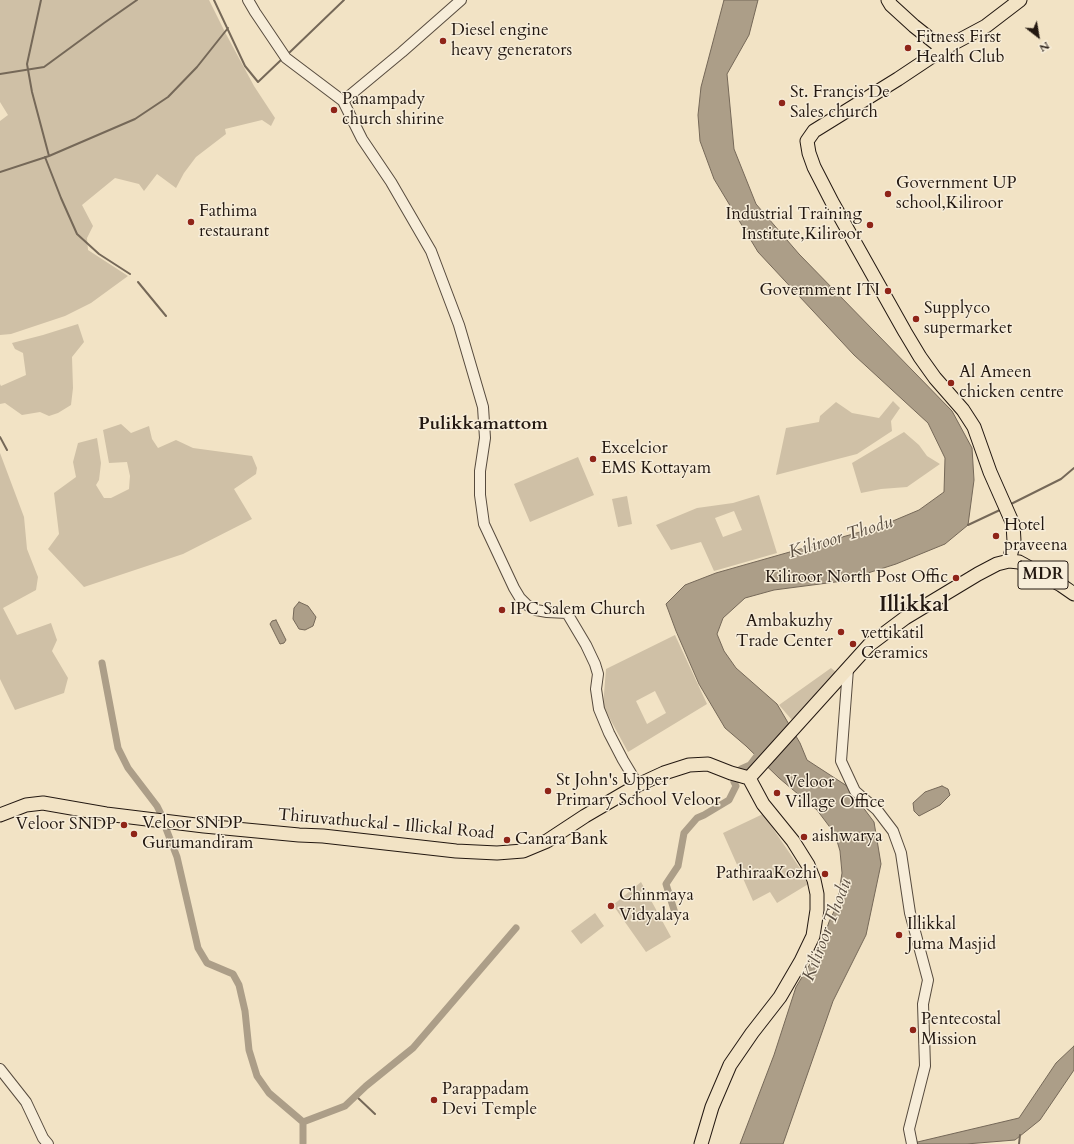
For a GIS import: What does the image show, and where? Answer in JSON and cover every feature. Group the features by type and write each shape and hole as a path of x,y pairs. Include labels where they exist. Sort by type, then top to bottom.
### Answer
{"main road":[{"path":"888,0 914,26 943,49"},
{"name":"MDR","path":"1009,561 1014,540 1013,524 1004,506 970,420 935,378 905,332 832,202 814,167 806,141 814,131 943,49 986,26 1020,0"},
{"name":"MDR","path":"751,775 869,645 905,618 978,574 997,564 1009,561 1019,562 1074,594"},
{"name":"Thiruvathuckal - Illickal Road","path":"0,815 26,805 43,803 106,814 190,824 497,854 523,850 546,841 638,785 664,773 689,765 708,764 731,774 751,775"},
{"path":"702,1144 712,1107 730,1065 780,996 801,960 813,936 817,910 817,894 814,880 808,865 793,841 763,804 751,775"}],"street":[{"path":"248,0 286,58 343,101 362,139 409,212 431,251 459,325 483,407 485,438 480,471 480,489 484,524 520,598 527,605 536,610 567,614 586,645 598,674 596,689 600,709 609,733 638,785"},
{"path":"343,101 408,47 461,0"},
{"path":"848,669 841,760 855,791 877,810 893,831 901,852 910,913 928,980 923,1004 925,1066 909,1130 912,1144"},
{"path":"0,1069 26,1102 43,1138 48,1144"}],"shaded area":[{"path":"0,0 209,0 254,86 275,118 271,126 262,120 225,129 226,134 196,157 184,173 176,188 157,174 144,191 139,184 115,178 82,205 93,226 87,238 88,250 128,276 91,303 65,316 11,334 0,335 0,121 8,115 0,102"},
{"path":"78,324 84,342 72,357 73,388 71,405 58,413 49,416 40,412 22,415 5,403 0,404 0,384 1,386 26,375 23,353 15,349 12,343"},
{"path":"893,401 900,408 891,421 892,431 857,454 776,475 786,428 819,422 820,416 836,402 852,413 879,418"},
{"path":"121,424 131,433 149,426 152,439 158,448 176,440 193,448 252,456 257,468 256,474 234,489 252,519 183,554 84,587 48,549 59,534 54,493 76,477 73,462 78,443 97,438 101,463 99,480 96,485 104,498 111,498 129,489 130,476 127,462 109,463 103,430"},
{"path":"904,432 919,445 927,456 940,464 907,487 881,489 861,493 852,463"},
{"path":"0,453 24,517 27,549 38,577 36,590 3,608 17,635 51,623 57,640 52,651 68,678 64,693 15,710 0,679"},
{"path":"578,457 594,495 530,522 514,484"},
{"path":"759,495 777,553 714,571 701,542 671,550 656,525 697,508 733,503","holes":["734,511 742,530 723,537 715,518"]},
{"path":"627,496 632,524 618,527 612,499"},
{"path":"675,635 707,704 628,752 603,706 606,669","holes":["655,691 666,713 647,724 636,701"]},
{"path":"831,668 836,672 820,692 792,720 779,705"},
{"path":"763,814 810,883 777,903 770,892 753,901 723,833"},
{"path":"641,882 671,937 646,952 613,905"},
{"path":"595,913 604,926 581,944 571,931"}],"water":[{"name":"Kiliroor Thodu","path":"724,0 758,0 749,35 727,74 734,149 756,204 799,254 952,411 972,448 974,480 968,525 945,544 896,564 843,581 774,590 745,598 723,618 717,634 724,651 736,668 777,704 800,743 807,760 847,786 874,822 881,864 866,935 833,1001 783,1144 740,1144 774,1055 796,987 821,946 829,922 837,905 842,873 840,851 835,834 817,810 779,778 725,728 699,684 666,604 685,585 716,573 881,526 919,510 944,492 945,458 928,423 854,355 758,252 714,179 700,141 698,115 701,87"},
{"path":"299,602 308,606 316,617 313,626 305,630 299,629 293,619 294,608"},
{"path":"276,620 286,640 284,643 280,644 270,624 272,621"},
{"path":"942,786 948,789 950,795 940,805 919,816 914,811 913,803 925,792"},
{"path":"1074,1046 1074,1070 1040,1120 1015,1140 966,1144 909,1144 1019,1118 1056,1063"}],"waterway":[{"path":"41,0 27,64 32,92 49,156"},
{"path":"0,74 44,67 137,0"},
{"path":"214,0 245,66 258,82 281,60"},
{"path":"290,52 344,0"},
{"path":"0,172 49,156 135,119 168,97 197,67 228,28"},
{"path":"45,157 77,234 99,254 130,274"},
{"path":"138,282 166,316"},
{"path":"0,437 7,450"},
{"path":"1009,505 1061,479 1074,468"},
{"path":"968,525 1002,509"},
{"path":"102,663 118,748 128,768 157,806 161,814"},
{"path":"741,769 750,765 762,749"},
{"path":"675,913 666,884 678,866 684,833 697,818 729,800 736,786 734,782"},
{"path":"165,826 177,857 198,948 207,963 233,974 239,985 245,1011 249,1050 257,1076 269,1093 303,1122 303,1143"},
{"path":"303,1122 345,1106 366,1086 413,1048 516,928"},
{"path":"356,1096 375,1114"},
{"path":"1019,1144 1020,1135"}],"place":[{"name":"Diesel engine heavy generators","path":"443,41"},
{"name":"Fitness First Health Club","path":"908,48"},
{"name":"St. Francis De Sales church","path":"782,103"},
{"name":"Panampady church shirine","path":"334,110"},
{"name":"Government UP school,Kiliroor","path":"888,194"},
{"name":"Fathima restaurant","path":"191,222"},
{"name":"Industrial Training Institute,Kiliroor","path":"870,225"},
{"name":"Government ITI","path":"888,291"},
{"name":"Supplyco supermarket","path":"916,319"},
{"name":"Al Ameen chicken centre","path":"951,383"},
{"name":"Excelcior EMS Kottayam","path":"593,459"},
{"name":"Hotel praveena","path":"996,536"},
{"name":"Kiliroor North Post Offic","path":"956,578"},
{"name":"IPC Salem Church","path":"502,610"},
{"name":"Ambakuzhy Trade Center","path":"841,632"},
{"name":"vettikatil Ceramics","path":"853,644"},
{"name":"St John's Upper Primary School Veloor","path":"548,791"},
{"name":"Veloor Village Office","path":"777,793"},
{"name":"Veloor SNDP","path":"124,825"},
{"name":"Veloor SNDP Gurumandiram","path":"134,834"},
{"name":"aishwarya","path":"804,837"},
{"name":"Canara Bank","path":"507,840"},
{"name":"PathiraaKozhi","path":"825,874"},
{"name":"Chinmaya Vidyalaya","path":"611,906"},
{"name":"Illikkal Juma Masjid","path":"899,935"},
{"name":"Pentecostal Mission","path":"913,1030"},
{"name":"Parappadam Devi Temple","path":"434,1100"}],"district":[{"name":"Pulikkamattom","path":"483,425"},
{"name":"Illikkal","path":"914,606"}]}
